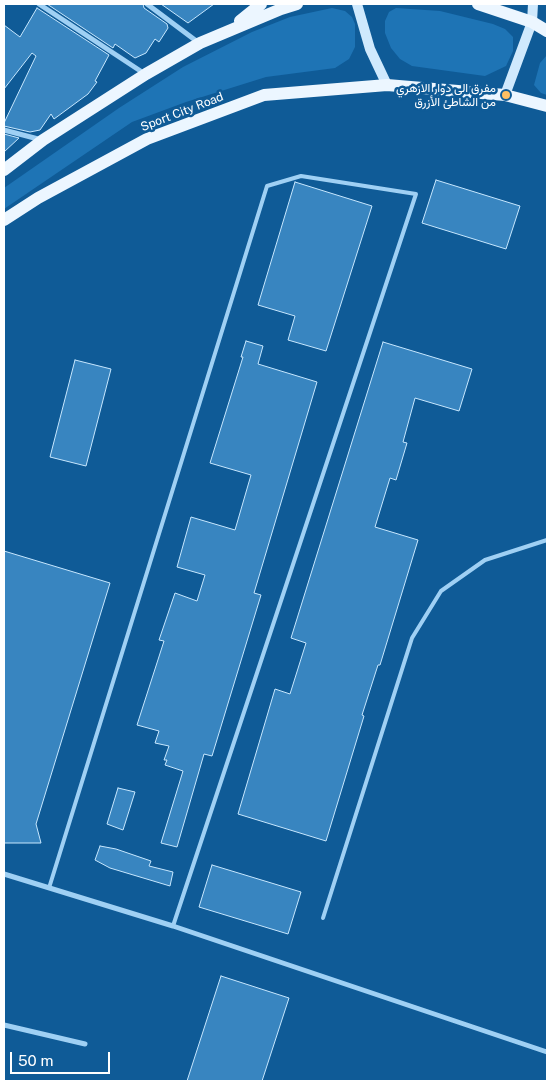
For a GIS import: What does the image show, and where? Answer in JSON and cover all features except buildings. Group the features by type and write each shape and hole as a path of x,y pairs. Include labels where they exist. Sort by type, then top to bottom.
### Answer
{"main road":[{"path":"227,31 261,4"},
{"path":"4,170 42,140 146,74 200,43 297,4"},
{"path":"357,4 370,49 388,85"},
{"path":"478,4 532,22 547,31"},
{"path":"505,95 532,22 533,4"},
{"name":"Sport City Road","path":"4,220 38,198 147,139 264,95 388,85 505,95 547,106"}],"street":[{"path":"38,4 146,74"},
{"path":"147,4 200,43"},
{"path":"4,130 42,140"},
{"path":"4,874 173,926 547,1052"},
{"path":"4,1025 85,1044"}],"lane":[{"path":"49,888 267,186 302,176 416,194 173,926"},
{"path":"323,918 412,638 441,591 485,560 547,540"}],"shaded area":[{"path":"332,8 345,11 352,17 355,24 355,47 349,59 335,68 266,77 186,102 132,122 4,209 4,188 119,108 183,67 252,32 290,17"},
{"path":"396,8 440,11 493,24 505,29 513,37 513,51 506,66 485,76 412,66 400,59 391,48 385,33 385,21 389,12"},
{"path":"547,55 547,95 541,93 534,85 540,63"}],"place":[{"name":"مفرق الى دوار الازهري من الشاطئ الأزرق","path":"506,95"}]}
